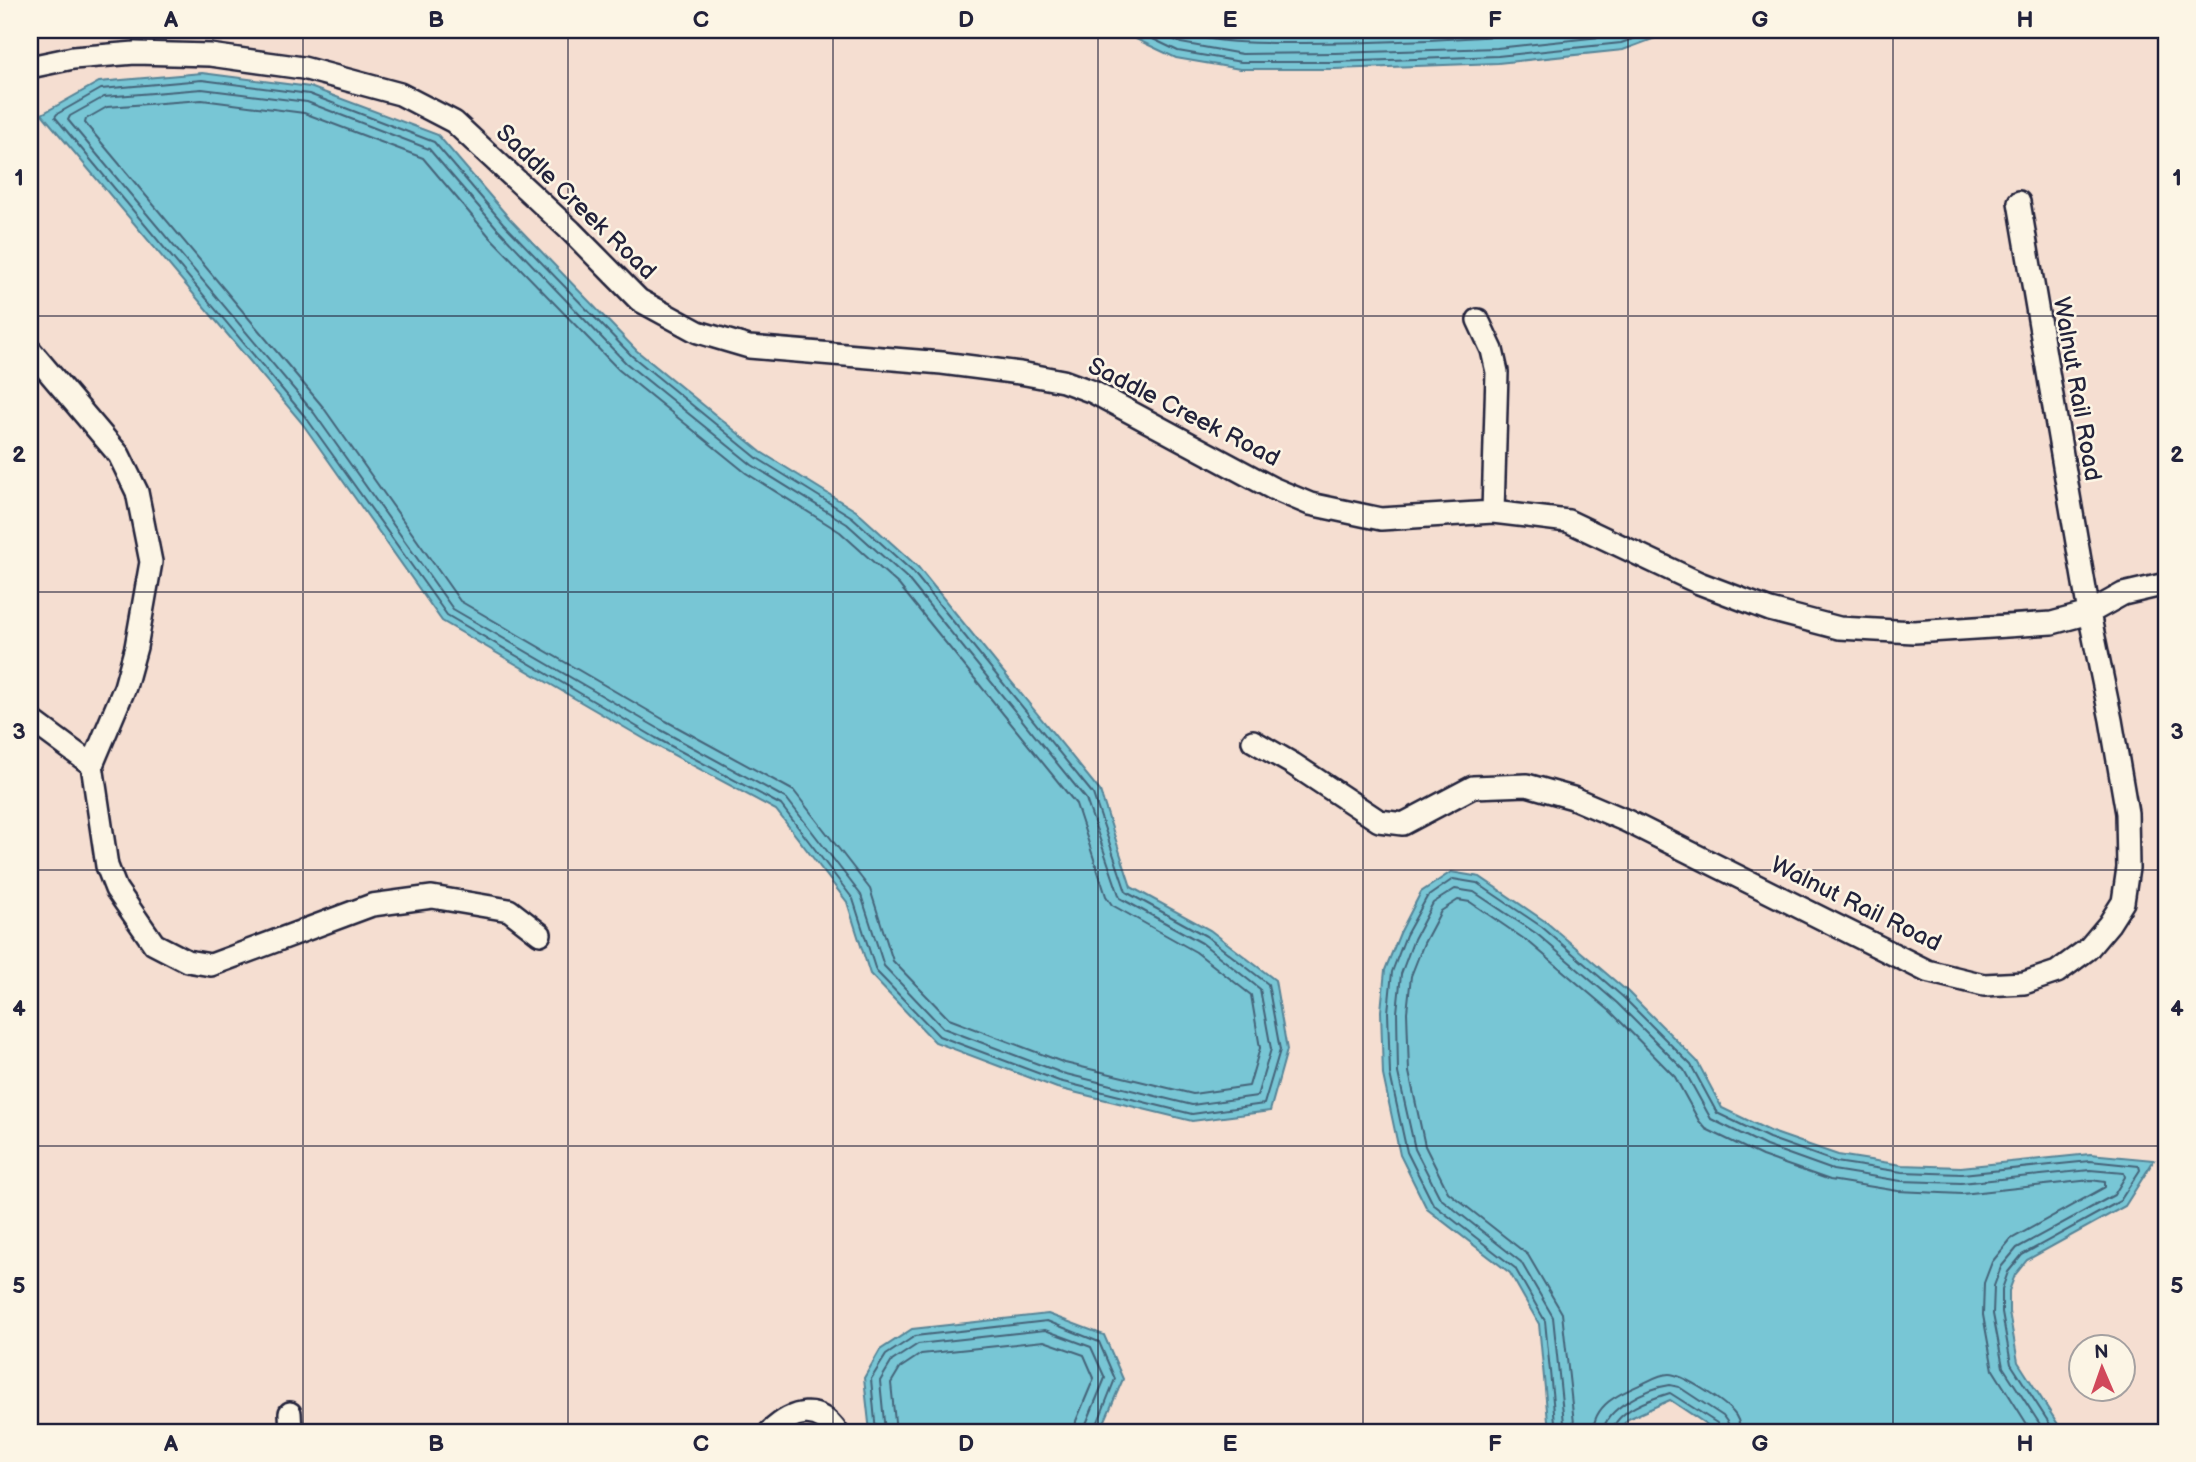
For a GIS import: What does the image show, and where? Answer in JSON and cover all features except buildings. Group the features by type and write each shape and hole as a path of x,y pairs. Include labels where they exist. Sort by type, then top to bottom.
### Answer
{"street":[{"name":"Saddle Creek Road","path":"30,67 73,58 110,55 209,55 303,68 400,94 454,122 571,231 639,300 698,332 749,347 942,363 1063,381 1093,392 1272,488 1310,504 1381,519 1493,512 1568,521 1699,583 1770,610 1839,628 1914,632 2052,623 2089,613 2123,594 2166,584"},
{"name":"Walnut Rail Road","path":"1253,741 1379,821 1403,824 1473,787 1527,785 1573,799 1628,821 1927,971 1984,985 2024,983 2057,972 2088,948 2109,925 2123,902 2128,868 2127,813 2089,613 2019,202"},
{"path":"1478,320 1492,350 1497,372 1493,512"},
{"path":"30,350 119,455 137,492 151,562 138,636 125,687 92,765 107,866 116,889 154,944 187,961 211,965 372,905 432,897 509,910 540,934"},
{"path":"30,719 92,765"},
{"path":"770,1432 780,1422 810,1413 825,1417 837,1432"}],"water":[{"path":"1117,30 1677,30 1623,50 1498,63 1335,69 1240,69 1176,58"},
{"path":"202,73 310,87 438,135 509,218 637,351 761,452 856,511 918,567 1100,791 1131,887 1210,930 1275,980 1287,1050 1270,1111 1192,1121 1057,1088 935,1042 870,974 847,902 776,810 653,744 442,621 302,423 42,114 99,82"},
{"path":"1451,872 1480,877 1546,922 1628,992 1697,1061 1722,1108 1772,1132 1838,1155 1902,1165 1961,1167 2090,1154 2154,1160 2125,1206 2027,1260 2015,1275 2009,1291 2009,1312 2018,1362 2063,1432 1718,1432 1670,1400 1628,1419 1617,1432 1549,1432 1539,1324 1510,1273 1427,1209 1400,1155 1383,1075 1381,1011 1385,970 1421,892"},
{"path":"1048,1314 1104,1335 1123,1379 1100,1432 870,1432 864,1378 880,1350 912,1329"}]}
